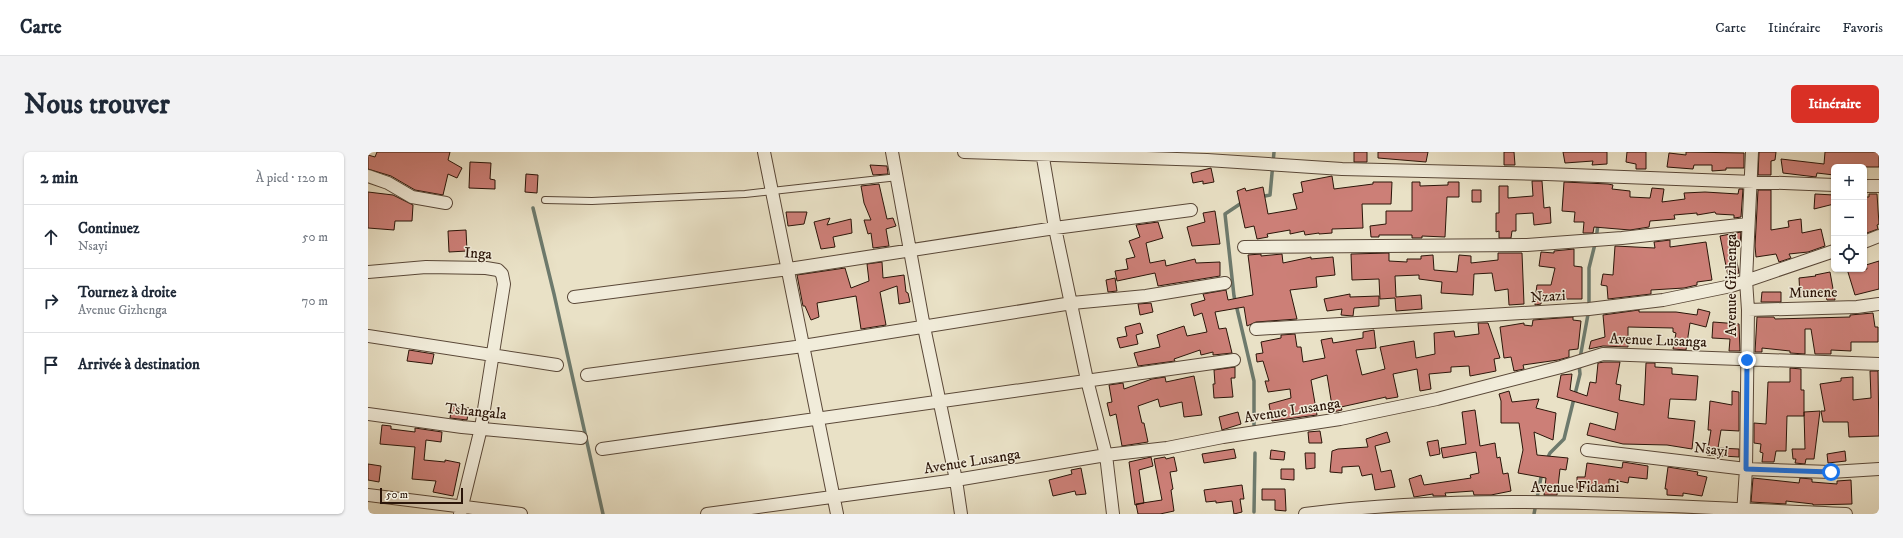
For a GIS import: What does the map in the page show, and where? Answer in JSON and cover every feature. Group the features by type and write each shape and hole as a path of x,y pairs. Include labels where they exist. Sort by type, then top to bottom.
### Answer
{"street":[{"path":"764,152 789,269 817,419 837,514"},
{"path":"892,152 898,177 938,402 956,480 961,514"},
{"path":"964,152 1042,153 1206,160 1342,169 1546,174 1831,185"},
{"name":"Avenue Gizhenga","path":"1743,512 1746,469 1748,310 1746,280 1752,152"},
{"path":"1042,153 1055,228 1072,304 1086,380 1106,456 1113,514"},
{"path":"368,176 388,183 412,197 446,203"},
{"path":"1867,186 1879,186"},
{"path":"574,296 789,269 1055,228 1192,210"},
{"path":"1244,248 1527,246 1622,238 1748,224"},
{"path":"1867,241 1879,236"},
{"name":"Nzazi","path":"1256,329 1589,309 1690,295 1731,286 1831,252"},
{"name":"Inga","path":"368,272 426,267 486,268 498,270 502,274 504,284 492,354"},
{"path":"587,375 803,346 1072,304 1146,296 1225,283"},
{"name":"Munene","path":"1748,310 1857,307 1879,304"},
{"path":"368,336 557,364"},
{"name":"Avenue Lusanga","path":"708,514 956,480 1106,456 1167,448 1223,437 1340,419 1437,399 1561,367 1604,354 1618,353 1747,360 1879,364"},
{"path":"461,510 481,428 492,354"},
{"path":"602,449 1234,360"},
{"name":"Tshangala","path":"368,414 481,428 581,438"},
{"name":"Nsayi","path":"1587,450 1746,469 1831,472 1879,469"},
{"path":"368,495 461,510 521,514"},
{"name":"Avenue Fidami","path":"1305,514 1510,502 1640,504 1743,512 1846,514"}],"lane":[{"path":"545,200 592,201 745,194 898,177"}],"building":[{"path":"377,152 450,152 448,160 462,168 457,178 448,174 443,195 415,190 391,176 368,169 368,155 375,157"},
{"path":"1354,152 1367,152 1367,162 1354,162"},
{"path":"1378,152 1428,152 1426,162 1378,158"},
{"path":"1504,152 1514,152 1515,165 1504,165"},
{"path":"1563,152 1607,152 1607,164 1592,165 1593,161 1565,163"},
{"path":"1627,152 1646,152 1646,169 1636,169 1636,164 1626,162"},
{"path":"1686,152 1744,153 1744,168 1726,168 1726,170 1712,171 1712,165 1694,165 1693,169 1667,167 1669,153 1686,155"},
{"path":"1759,152 1776,152 1775,160 1771,161 1771,175 1758,175"},
{"path":"1825,152 1879,152 1879,167 1867,167 1867,164 1831,164 1831,175 1817,173 1816,177 1783,173 1781,159 1824,164"},
{"path":"470,162 491,163 490,179 495,180 495,189 469,188"},
{"path":"870,165 887,166 888,174 873,175"},
{"path":"1211,168 1214,182 1203,184 1203,181 1193,183 1191,173"},
{"path":"526,174 538,175 537,193 525,192"},
{"path":"1332,176 1334,189 1373,184 1373,182 1392,182 1391,204 1362,204 1363,228 1332,229 1332,233 1305,235 1304,231 1290,234 1290,230 1267,234 1268,237 1257,239 1254,226 1245,228 1237,191 1245,188 1246,191 1263,187 1268,214 1297,209 1293,194 1303,192 1301,182"},
{"path":"1532,181 1542,181 1544,208 1550,207 1551,223 1534,225 1533,213 1516,214 1516,231 1512,231 1511,238 1499,238 1499,231 1496,232 1496,213 1499,213 1499,186 1508,186 1508,198 1533,196"},
{"path":"1412,182 1420,182 1420,186 1448,185 1448,182 1459,182 1459,197 1447,197 1445,237 1422,236 1422,238 1412,238 1412,235 1379,235 1379,237 1371,237 1370,226 1386,224 1386,211 1412,211"},
{"path":"1564,182 1613,185 1612,189 1630,191 1630,197 1650,198 1652,188 1664,189 1662,202 1685,199 1684,193 1705,192 1738,194 1739,189 1743,189 1741,217 1734,218 1734,215 1716,214 1715,212 1697,215 1697,213 1674,215 1675,219 1650,221 1649,227 1630,230 1594,227 1593,233 1583,233 1584,222 1574,222 1575,212 1562,211"},
{"path":"879,184 887,219 893,218 896,226 886,229 889,246 873,248 871,233 868,234 864,220 871,220 864,203 861,186"},
{"path":"1472,190 1481,190 1481,202 1472,202"},
{"path":"1758,190 1771,190 1771,230 1789,227 1788,221 1801,219 1802,233 1821,229 1825,246 1808,252 1789,254 1791,258 1779,262 1776,254 1756,257 1755,246"},
{"path":"368,192 393,195 413,205 412,221 395,221 394,230 368,228"},
{"path":"1815,194 1831,195 1831,205 1814,209"},
{"path":"1869,194 1877,194 1879,224 1877,225 1878,229 1867,233 1867,197 1869,197"},
{"path":"1215,211 1220,244 1192,246 1187,227 1205,222 1203,213"},
{"path":"786,212 807,212 804,224 788,226"},
{"path":"830,218 827,225 851,219 852,233 833,237 835,247 821,249 814,222"},
{"path":"1158,222 1163,238 1146,243 1150,263 1165,260 1166,266 1195,259 1196,263 1220,262 1220,276 1158,286 1155,273 1117,281 1115,271 1128,269 1126,259 1135,257 1129,241 1140,237 1136,225"},
{"path":"466,230 467,251 449,252 448,231"},
{"path":"1741,232 1740,244 1734,245 1739,273 1728,276 1720,236"},
{"path":"1670,240 1670,247 1706,242 1712,280 1697,282 1697,285 1684,288 1651,290 1651,294 1608,299 1607,286 1601,285 1603,274 1613,275 1615,246 1655,248 1654,242"},
{"path":"1574,249 1574,266 1582,267 1582,299 1535,299 1537,285 1551,285 1555,268 1539,266 1541,252 1554,253 1554,251"},
{"path":"1389,253 1389,261 1407,262 1407,259 1421,259 1421,256 1433,255 1434,270 1457,272 1459,255 1471,256 1471,263 1498,260 1498,253 1522,253 1524,304 1509,305 1508,289 1495,291 1492,273 1474,274 1473,295 1441,293 1442,282 1419,279 1419,275 1395,276 1396,297 1421,295 1422,309 1396,311 1395,298 1380,299 1379,279 1352,280 1351,254"},
{"path":"1261,254 1261,256 1282,254 1283,263 1311,257 1311,259 1333,257 1335,275 1316,277 1317,287 1290,290 1297,319 1256,322 1247,326 1244,307 1215,312 1219,329 1226,328 1232,353 1213,355 1213,352 1201,355 1200,350 1174,359 1175,361 1138,366 1134,353 1160,347 1157,335 1184,326 1187,336 1207,332 1202,313 1194,316 1191,304 1205,300 1203,294 1226,290 1228,300 1253,295 1248,255"},
{"path":"1879,261 1879,289 1855,295 1848,272 1867,272 1867,265"},
{"path":"882,262 883,278 904,275 906,292 908,293 910,302 899,304 897,286 880,292 886,325 861,329 856,296 817,303 819,317 811,320 805,306 803,306 797,275 845,268 851,288 869,281 867,264"},
{"path":"1830,272 1835,300 1827,300 1825,294 1800,296 1799,278 1816,276 1815,275"},
{"path":"1115,278 1117,291 1108,292 1106,280"},
{"path":"1762,292 1781,292 1781,302 1761,302"},
{"path":"1350,294 1350,297 1379,296 1379,306 1354,308 1353,316 1341,315 1342,309 1327,311 1324,299"},
{"path":"1535,299 1541,299 1541,304 1535,305"},
{"path":"1151,303 1153,312 1140,315 1138,304"},
{"path":"1698,309 1710,312 1706,327 1690,323 1686,350 1673,349 1676,333 1673,332 1673,328 1628,327 1628,347 1603,346 1589,349 1591,341 1605,337 1603,315 1639,310 1639,312 1676,312 1697,315"},
{"path":"1873,313 1875,327 1878,327 1878,342 1851,342 1851,351 1831,350 1831,354 1815,354 1811,329 1805,329 1805,354 1762,348 1762,352 1755,352 1757,317 1774,317 1775,319 1850,317 1850,315"},
{"path":"1573,317 1573,320 1581,321 1578,349 1569,350 1569,357 1523,365 1524,369 1514,371 1511,357 1504,358 1500,327 1524,323 1524,325 1532,326 1533,320"},
{"path":"1713,322 1739,324 1740,351 1729,351 1730,339 1712,338"},
{"path":"1140,323 1143,333 1136,335 1138,344 1120,348 1117,338 1127,336 1125,327"},
{"path":"1478,323 1488,323 1500,358 1494,359 1496,371 1470,376 1469,366 1451,367 1451,372 1429,374 1431,389 1420,391 1417,369 1393,374 1398,397 1386,399 1386,397 1341,407 1342,410 1333,412 1327,375 1311,380 1317,415 1272,421 1269,404 1291,398 1290,389 1268,392 1265,381 1269,381 1263,361 1257,362 1256,354 1263,353 1261,342 1281,338 1281,335 1295,334 1297,347 1301,347 1303,362 1325,358 1321,340 1332,338 1333,343 1363,338 1363,332 1374,330 1376,348 1356,350 1362,375 1385,369 1380,347 1414,341 1416,358 1435,354 1434,333 1454,331 1455,337 1479,334"},
{"path":"409,350 434,354 432,364 407,361"},
{"path":"1620,362 1616,384 1621,385 1619,400 1644,405 1646,363 1655,363 1655,367 1672,368 1672,374 1698,376 1696,400 1670,399 1668,418 1695,421 1692,449 1667,445 1623,444 1587,435 1590,423 1615,430 1618,413 1557,397 1561,375 1572,374 1570,390 1587,396 1590,382 1596,383 1598,363"},
{"path":"1235,367 1235,378 1231,378 1233,397 1214,398 1214,370"},
{"path":"1790,368 1801,369 1801,390 1804,390 1804,416 1787,416 1786,451 1776,451 1774,462 1762,462 1763,453 1760,452 1761,444 1754,443 1754,423 1766,424 1768,382 1790,382"},
{"path":"1870,371 1878,371 1879,436 1849,437 1848,422 1823,422 1821,411 1825,411 1820,384 1841,381 1841,378 1853,377 1853,400 1871,398"},
{"path":"1194,376 1202,415 1184,417 1182,402 1160,407 1158,399 1138,406 1142,423 1144,423 1148,442 1122,446 1116,414 1110,416 1107,403 1112,402 1109,385 1123,383 1124,389 1152,379 1165,377 1166,382"},
{"path":"1509,391 1512,402 1539,399 1536,408 1556,413 1553,440 1534,432 1537,455 1568,458 1566,470 1560,469 1557,495 1544,495 1546,478 1518,473 1523,450 1519,423 1501,423 1501,401 1499,394"},
{"path":"1732,391 1739,392 1739,431 1721,430 1718,448 1739,449 1739,457 1707,455 1711,430 1708,430 1710,401 1732,405"},
{"path":"452,406 469,408 467,420 450,418"},
{"path":"1475,410 1480,446 1495,443 1497,458 1500,457 1503,474 1508,473 1511,491 1491,495 1474,495 1473,491 1445,493 1446,496 1433,496 1433,494 1414,497 1409,479 1421,475 1424,485 1471,478 1470,475 1479,473 1476,452 1443,458 1441,448 1466,444 1462,412"},
{"path":"1820,411 1814,459 1806,459 1805,464 1795,463 1796,459 1793,459 1792,449 1805,449 1804,412"},
{"path":"1238,412 1241,424 1222,430 1219,417"},
{"path":"382,425 391,426 391,429 415,432 415,428 442,432 441,442 426,440 424,460 445,462 445,460 460,463 453,496 433,492 436,481 412,479 415,447 380,444"},
{"path":"1320,431 1322,443 1309,443 1308,432"},
{"path":"1387,432 1390,442 1375,446 1381,472 1391,470 1395,487 1375,490 1372,474 1362,476 1359,466 1342,467 1342,473 1330,472 1332,451 1338,449 1368,447 1366,439"},
{"path":"1438,440 1440,454 1430,456 1427,442"},
{"path":"1234,449 1236,458 1204,463 1202,454"},
{"path":"1271,450 1285,452 1284,460 1270,459"},
{"path":"1845,451 1846,461 1828,463 1827,454"},
{"path":"1305,453 1315,453 1315,468 1306,469"},
{"path":"1151,457 1153,466 1139,470 1144,503 1135,505 1129,462"},
{"path":"1165,457 1166,459 1174,457 1177,471 1170,472 1173,489 1171,490 1174,511 1160,514 1138,514 1136,504 1162,500 1154,459"},
{"path":"1623,462 1648,466 1647,479 1629,477 1628,483 1609,479 1609,486 1596,485 1596,488 1577,488 1577,477 1585,477 1587,463 1622,468"},
{"path":"368,464 381,466 379,482 368,480"},
{"path":"1668,467 1698,472 1697,475 1707,477 1702,496 1683,493 1683,496 1667,495 1667,489 1665,489"},
{"path":"1081,468 1086,494 1076,495 1075,491 1053,496 1049,480 1072,474 1071,470"},
{"path":"1281,469 1294,469 1294,480 1281,479"},
{"path":"1753,478 1799,483 1800,478 1812,479 1812,482 1837,484 1837,481 1851,480 1852,504 1813,505 1786,501 1786,504 1751,502"},
{"path":"1242,485 1244,499 1240,499 1242,512 1234,514 1232,501 1216,503 1216,501 1206,502 1204,490"},
{"path":"1262,489 1285,489 1286,511 1275,510 1275,500 1262,500"}],"waterway":[{"path":"1260,197 1270,195 1274,152"},
{"path":"1243,202 1225,214 1234,296 1254,381 1254,427"},
{"path":"533,208 554,294 603,514"},
{"path":"1580,358 1589,309 1589,268 1596,240 1598,224"},
{"path":"1547,459 1550,453 1564,439 1580,374 1579,364"},
{"path":"1254,512 1255,453"},
{"path":"1534,514 1542,472"}],"route":[{"path":"1747,360 1746,469 1831,472"}]}
